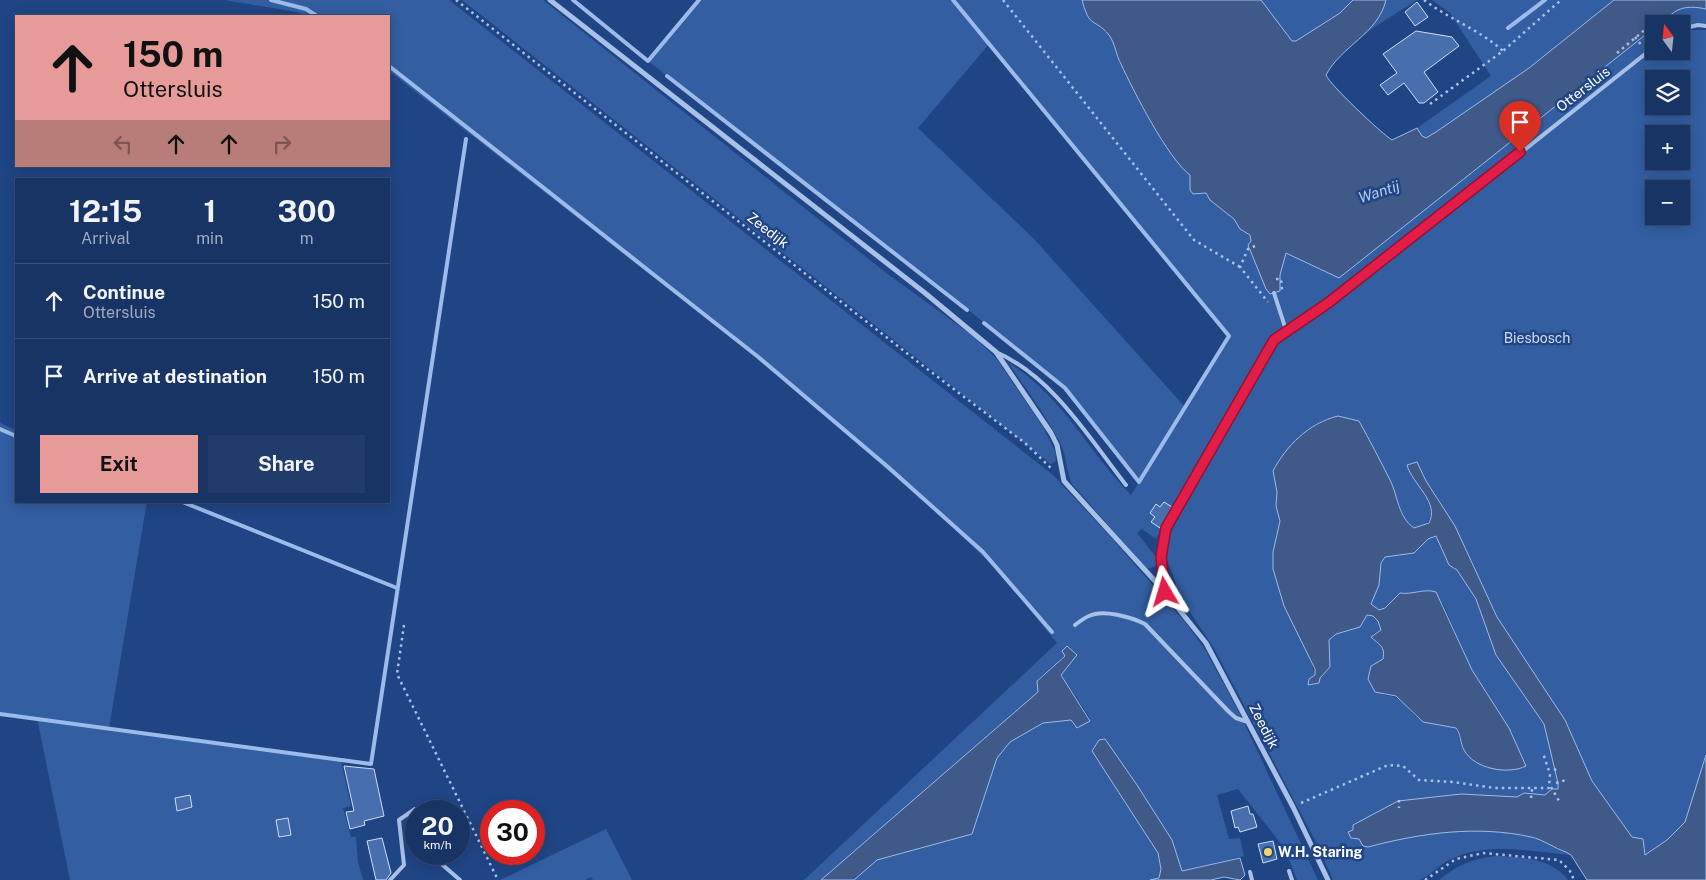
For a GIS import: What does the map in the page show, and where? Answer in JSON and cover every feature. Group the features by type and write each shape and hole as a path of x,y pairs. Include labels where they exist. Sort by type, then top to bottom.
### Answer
{"street":[{"path":"550,0 925,293 996,352 1051,432 1057,446 1064,481"},
{"name":"Ottersluis","path":"1286,330 1328,303 1441,216"},
{"path":"1165,592 1161,557 1166,528 1274,340 1286,330"},
{"name":"Zeedijk","path":"1064,481 1165,592 1206,643 1293,807 1328,880"}],"lane":[{"path":"1690,27 1706,26"},
{"name":"Ottersluis","path":"1441,216 1645,54"},
{"path":"1274,293 1286,330"},
{"path":"996,352 1008,357 1027,370 1059,399 1126,485"},
{"path":"1075,625 1090,615 1107,615 1134,619 1144,624 1236,718 1249,722"},
{"path":"390,880 404,865 398,820 405,815"},
{"path":"443,865 460,880"},
{"path":"1289,871 1292,880"},
{"path":"1250,872 1252,880"}],"path":[{"name":"Zeedijk","path":"456,0 918,362 1026,443 1064,481"},
{"path":"1003,0 1194,240 1240,267 1260,293 1280,312"},
{"path":"1424,0 1440,12 1488,37 1503,51"},
{"path":"1430,104 1503,51 1561,0"},
{"path":"1617,52 1645,29"},
{"path":"1240,267 1248,249 1255,246"},
{"path":"404,625 397,674 498,880"},
{"path":"1293,807 1388,765 1403,766 1419,780 1495,788 1549,788 1550,774 1543,753"},
{"path":"1554,770 1559,768"},
{"path":"1556,783 1566,780"},
{"path":"1551,787 1559,801"},
{"path":"1531,798 1532,789"},
{"path":"1398,800 1399,808"},
{"path":"1424,880 1456,859 1483,853 1559,860 1570,871 1574,880"}],"green space":[{"path":"224,0 449,0 1053,475 1186,623 1206,651 1239,712 1318,880 1297,880 1285,849 1238,789 1217,795 1229,839 1240,838 1244,856 1182,871 1172,840 1105,739 1099,740 1092,751 1157,850 1161,869 1159,878 1150,880 854,880 877,860 972,834 997,758 1010,742 1043,723 1071,720 1074,726 1090,721 1090,718 1061,674 1076,655 1065,655 1037,680 1038,692 821,880 804,880 1057,643 997,570 941,516 757,358 390,72 390,15 304,15 297,12"},
{"path":"462,0 543,0 885,272 973,336 996,358 1043,427 1055,451 1056,461 1051,464"},
{"name":"Biesbosch","path":"699,0 1417,0 1355,42 1343,52 1326,75 1356,108 1392,140 1417,128 1491,76 1450,13 1432,0 1706,0 1706,24 1690,25 1690,15 1645,15 1645,60 1690,60 1691,30 1706,30 1706,880 1628,880 1632,837 1592,781 1497,618 1465,547 1408,470 1425,494 1431,511 1430,519 1425,524 1414,528 1407,523 1376,452 1326,419 1296,440 1277,492 1276,506 1280,521 1273,552 1273,569 1284,606 1310,659 1315,675 1320,678 1330,667 1329,640 1336,634 1360,627 1367,615 1373,616 1379,622 1381,630 1373,634 1373,639 1382,647 1383,659 1371,666 1368,679 1384,695 1397,698 1415,716 1425,722 1456,728 1463,749 1525,766 1509,728 1472,670 1443,604 1429,590 1408,594 1400,593 1382,609 1375,608 1371,603 1379,585 1381,563 1385,557 1414,553 1428,539 1436,536 1449,565 1457,570 1476,599 1496,655 1544,724 1559,789 1552,789 1545,795 1524,793 1518,797 1359,839 1368,847 1417,836 1472,831 1499,832 1525,836 1549,843 1571,855 1510,849 1480,850 1451,859 1419,880 1333,880 1318,846 1215,650 1181,598 1167,560 1170,534 1184,507 1274,346 1307,323 1303,315 1275,333 1238,393 1156,539 1142,529 1137,533 1156,557 1156,566 1147,569 1072,484 1060,443 1042,412 1008,362 1045,392 1061,409 1115,478 1131,495 1139,482 1065,388 1048,372 648,61","holes":["989,44 1229,336 1185,407 1034,239 918,128"]},
{"path":"0,423 15,430 15,503 147,503 109,728 341,761 351,806 343,808 351,837 356,837 358,862 363,880 70,880 37,718 0,713"},
{"path":"606,829 632,880 593,880 591,877 585,880 500,880 531,865 545,865 545,858"},
{"path":"1497,856 1526,858 1545,863 1554,867 1568,880 1439,880 1452,870 1466,863 1481,858"}],"water":[{"name":"Wantij","path":"1082,0 1261,0 1292,41 1296,41 1340,13 1353,0 1386,0 1382,12 1375,22 1341,56 1326,75 1356,109 1392,140 1417,128 1422,136 1426,138 1436,132 1529,68 1614,0 1706,0 1706,9 1692,7 1681,9 1671,15 1645,15 1645,35 1339,278 1286,253 1280,275 1280,291 1270,294 1266,289 1248,245 1251,241 1250,235 1240,229 1234,219 1210,200 1206,193 1193,194 1190,190 1190,175 1172,155 1142,106 1119,60 1111,38 1100,26 1090,20"},
{"path":"1338,416 1359,421 1393,486 1401,512 1414,528 1429,523 1431,515 1428,500 1407,465 1417,462 1426,481 1455,526 1497,617 1565,720 1592,781 1632,837 1643,839 1645,855 1667,840 1685,822 1706,755 1706,880 1587,880 1571,855 1536,838 1511,833 1449,832 1408,838 1368,847 1363,846 1359,839 1351,838 1348,832 1353,830 1353,825 1398,801 1461,794 1517,797 1524,793 1545,795 1552,789 1558,789 1558,783 1544,724 1496,655 1476,599 1457,570 1449,565 1436,536 1428,539 1414,553 1385,557 1381,563 1379,585 1371,604 1379,610 1385,608 1400,593 1436,592 1472,670 1509,728 1526,766 1519,769 1501,770 1483,766 1469,757 1464,750 1456,728 1423,722 1396,696 1375,692 1368,679 1371,666 1383,659 1384,655 1381,646 1371,637 1381,630 1378,621 1373,616 1367,615 1360,627 1336,634 1329,640 1330,667 1320,678 1319,683 1308,685 1309,679 1315,675 1315,669 1284,606 1273,569 1273,552 1280,521 1276,506 1277,492 1273,471 1292,444 1308,430 1327,419"},
{"path":"1067,646 1077,655 1061,675 1090,721 1077,728 1071,720 1043,723 1010,742 997,758 972,834 877,860 854,880 821,880 1038,692 1037,681 1065,656 1062,651"},
{"path":"1105,739 1172,840 1182,871 1240,858 1245,875 1240,880 1224,877 1211,880 1150,880 1159,878 1161,869 1158,853 1092,751 1099,740"}],"building":[{"path":"1417,2 1428,17 1415,26 1405,12"},
{"path":"1416,31 1452,37 1459,46 1424,72 1438,92 1424,103 1419,103 1404,83 1388,95 1380,85 1397,73 1383,54"},
{"path":"1164,502 1172,507 1160,528 1151,522 1155,517 1150,513 1156,504 1160,507"},
{"path":"344,766 374,769 384,816 364,821 365,825 350,829 346,812 354,811"},
{"path":"190,795 192,807 177,811 175,798"},
{"path":"1248,806 1257,827 1240,832 1238,827 1235,828 1231,811"},
{"path":"288,818 291,835 279,837 276,820"},
{"path":"382,838 391,873 386,880 376,880 367,841"},
{"name":"W.H. Staring","path":"1273,841 1277,859 1263,863 1258,844"}],"waterway":[{"path":"271,0 306,9 315,15"},
{"path":"573,0 648,61 699,0"},
{"path":"953,0 1229,336 1139,482 1065,388 984,323"},
{"path":"1508,28 1545,0"},
{"path":"390,67 757,356 888,467 983,552 1052,632"},
{"path":"667,76 967,310"},
{"path":"0,714 371,764 466,139"},
{"path":"0,429 15,436"},
{"path":"185,503 397,588"}],"place":[{"name":"W.H. Staring","path":"1268,852"}],"route":[{"path":"1165,592 1161,557 1166,528 1274,340 1328,303 1520,152"}]}
